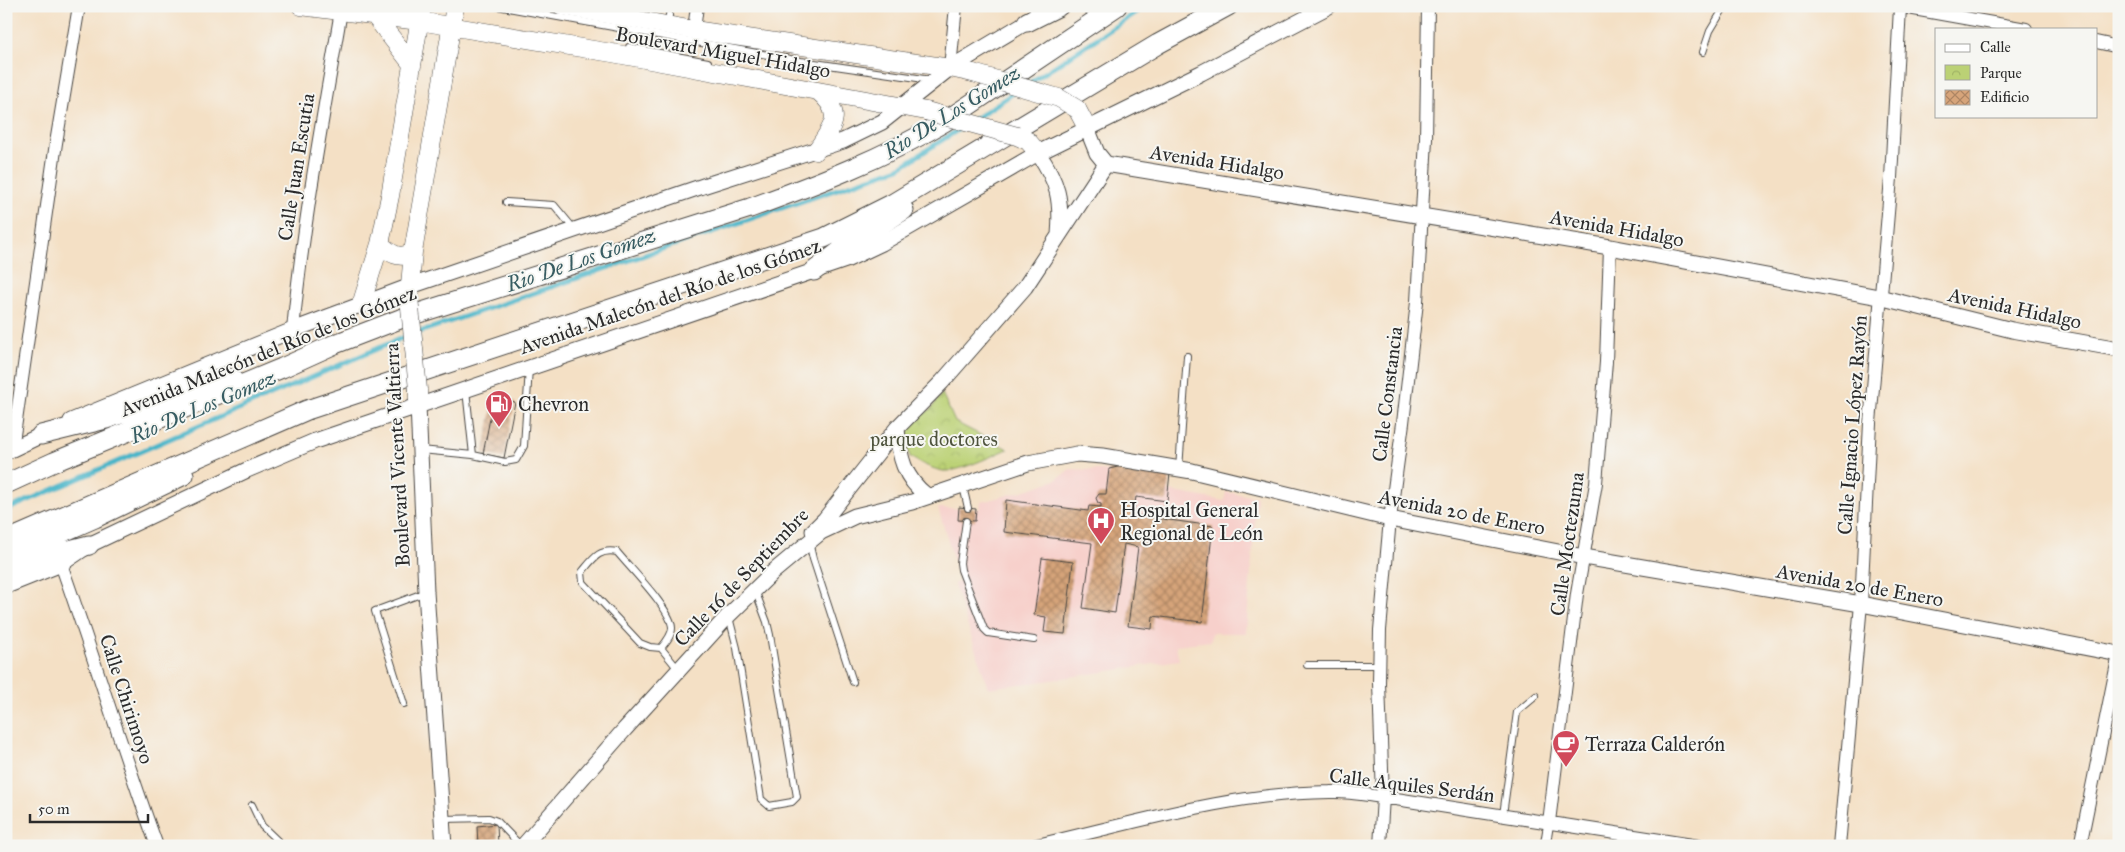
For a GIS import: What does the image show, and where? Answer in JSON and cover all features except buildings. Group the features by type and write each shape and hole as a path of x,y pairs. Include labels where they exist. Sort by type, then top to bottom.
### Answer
{"main road":[{"name":"Boulevard Miguel Hidalgo","path":"301,6 374,15 420,14 453,18 612,53 818,91 907,103 926,111 1026,139 1038,152"},
{"name":"Boulevard Miguel Hidalgo","path":"562,6 630,16 668,26 973,73 1059,98 1077,109 1087,128"},
{"path":"1027,22 1059,6"},
{"name":"Avenida Malecón del Río de los Gómez","path":"6,484 335,344 400,319 750,208 799,190 915,139 944,122 1117,6"},
{"name":"Avenida Malecón del Río de los Gómez","path":"6,541 222,446 307,410 358,391 824,238 892,204 1010,136 1158,44 1228,6"},
{"path":"361,305 380,244 420,14"},
{"path":"374,15 411,63"},
{"name":"Boulevard Vicente Valtierra","path":"418,398 408,292 453,18"},
{"path":"816,151 832,127 835,119 835,111 831,104 818,91"},
{"path":"814,271 848,246 959,176 1010,136"},
{"path":"380,244 397,256 405,256 414,252"},
{"path":"41,434 106,420 204,385 238,376 282,368"},
{"path":"6,557 95,518 190,472 222,446"},
{"path":"6,573 58,552 89,545"}],"street":[{"path":"9,451 79,6"},
{"path":"694,30 696,6"},
{"path":"950,68 956,6"},
{"name":"Avenida Malecón del Río de los Gómez","path":"9,451 41,434 293,330 361,305 408,292 575,230 706,185 816,151 864,132 907,103 950,68 1027,22 1045,6"},
{"name":"Avenida Malecón del Río de los Gómez","path":"6,586 61,564 89,545 247,470 418,398 466,389 846,260 882,243 1038,152 1201,73 1329,6"},
{"name":"Calle Constancia","path":"1380,846 1383,797 1379,665 1390,519 1404,423 1417,302 1426,139 1428,6"},
{"path":"1898,7 2020,28"},
{"name":"Calle Ignacio López Rayón","path":"1839,846 1861,604 1870,423 1879,298 1891,178 1898,7"},
{"name":"Calle Juan Escutia","path":"293,330 298,279 314,170 342,11"},
{"path":"2098,42 2119,46"},
{"name":"Boulevard Miguel Hidalgo","path":"1087,128 1097,153 1106,164"},
{"name":"Boulevard Miguel Hidalgo","path":"1038,152 1057,185 1061,205 1059,237"},
{"name":"Avenida Hidalgo","path":"1106,164 1131,170 1421,215 1610,247 1879,298 2012,330 2119,349"},
{"name":"Calle 16 de Septiembre","path":"522,846 728,616 809,541 811,533 825,519 897,428 942,382 1025,287 1106,164"},
{"name":"Calle Moctezuma","path":"1545,846 1577,594 1596,483 1606,362 1610,247"},
{"name":"Boulevard Vicente Valtierra","path":"418,398 426,592 444,846"},
{"path":"897,428 899,454 904,469 912,482 928,496"},
{"name":"Avenida 20 de Enero","path":"809,541 832,526 855,516 928,496 1028,464 1077,454 1103,456 1179,468 1390,519 1584,557 1861,604 2119,654"},
{"name":"Calle Chirimoyo","path":"61,564 84,627 129,770 157,846"},
{"path":"2080,846 2119,654"},
{"name":"Calle Aquiles Serdán","path":"1033,846 1087,840 1188,809 1280,795 1331,792 1383,797 1698,846"}],"lane":[{"path":"497,6 801,61 935,80"},
{"path":"668,26 670,6"},
{"path":"1703,52 1710,32 1724,6"},
{"path":"392,10 420,14"},
{"path":"453,18 539,33"},
{"path":"625,47 720,64"},
{"path":"758,72 907,103"},
{"path":"506,202 554,205 575,230"},
{"path":"1179,468 1187,356"},
{"path":"421,450 473,455 505,462 511,462 519,456 524,446 529,368"},
{"path":"466,389 473,455"},
{"path":"962,485 968,508"},
{"path":"966,520 960,563 961,570 984,629 988,633 1034,640"},
{"path":"809,541 813,559 853,682"},
{"path":"661,648 668,640 672,629 669,615 617,552 608,550 598,554 582,572 583,582 640,643 650,647 661,648 679,670"},
{"path":"728,616 737,648 761,800 769,806 792,802 796,797 770,635 755,589"},
{"path":"404,704 375,610 426,592"},
{"path":"1308,666 1379,665"},
{"path":"1503,815 1517,712 1536,696"},
{"path":"252,804 262,826 282,846"},
{"path":"441,819 489,818 497,821 522,846"}],"shaded area":[{"name":"Hospital General Regional de León","path":"1070,469 1170,473 1169,491 1224,501 1226,492 1257,497 1246,633 1212,633 1211,641 1176,645 1179,660 988,688 954,584 960,581 938,508 980,509 981,502 1056,480"}],"green space":[{"name":"parque doctores","path":"942,393 955,422 1008,449 976,463 949,471 935,469 910,457 906,444 907,433 919,417 931,409"}],"waterway":[{"name":"Rio De Los Gomez","path":"1028,84 1146,6"},
{"name":"Rio De Los Gomez","path":"973,120 1018,90"},
{"name":"Rio De Los Gomez","path":"6,510 402,338 899,168 964,126"}],"place":[{"name":"Chevron","path":"499,428"},
{"name":"Hospital General Regional de León","path":"1101,545"},
{"name":"Terraza Calderón","path":"1566,768"}]}
